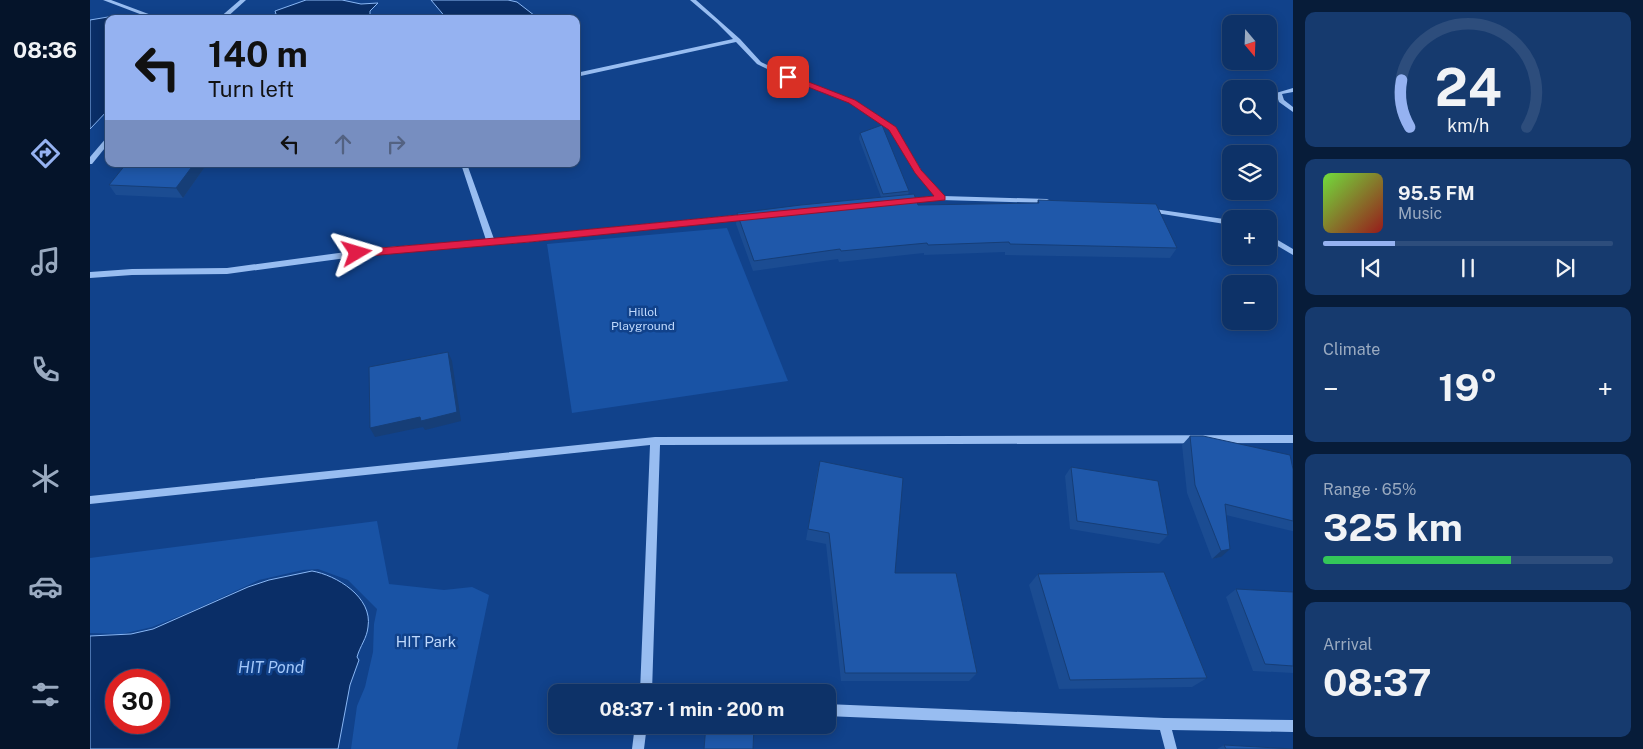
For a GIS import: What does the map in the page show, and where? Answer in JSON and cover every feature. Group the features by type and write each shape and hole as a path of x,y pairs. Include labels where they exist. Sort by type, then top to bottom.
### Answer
{"street":[{"path":"106,0 148,15"},
{"path":"226,15 243,0"},
{"path":"693,0 738,40 759,63 788,77 852,101 893,128 918,171 941,198"},
{"path":"580,74 738,40"},
{"path":"1293,90 1279,93 1281,101 1293,110"},
{"path":"90,162 105,143"},
{"path":"465,167 491,242"},
{"path":"893,202 941,198 1052,202"},
{"path":"1140,210 1222,222"},
{"path":"90,275 132,272 227,271 376,251 491,242 760,215"},
{"path":"1277,243 1293,252"},
{"path":"90,500 655,441 1293,439"},
{"path":"646,684 655,441"},
{"path":"836,710 1164,724 1293,726"},
{"path":"1164,724 1171,749"},
{"path":"638,749 640,734"}],"green space":[{"name":"Hillol Playground","path":"727,228 788,381 572,413 547,244"},
{"name":"HIT Park","path":"377,521 389,584 444,590 472,587 489,595 457,749 351,749 357,706 365,687 373,652 374,624 377,609 348,580 318,569 303,570 259,580 152,627 122,634 90,633 90,558"}],"water":[{"path":"306,0 342,0 361,4 378,3 370,11 370,15 272,15 276,14 275,11"},
{"path":"431,0 508,0 517,2 534,15 444,15"},
{"path":"105,18 105,113 90,129 90,20"},
{"name":"HIT Pond","path":"312,571 332,577 342,583 359,597 365,606 368,616 368,627 357,657 359,660 350,685 338,749 90,749 90,636 131,634 153,629 248,587 269,580"}],"building":[{"path":"882,125 909,191 883,194 860,133"},
{"path":"124,167 192,167 176,188 109,185"},
{"path":"914,194 918,205 1039,203 1038,200 1156,204 1177,248 1010,244 1009,242 928,245 927,243 841,251 840,249 754,261 737,213"},
{"path":"448,352 457,412 421,421 420,417 370,428 369,367"},
{"path":"1190,436 1203,436 1290,455 1293,469 1293,521 1225,504 1230,549 1221,551 1195,485"},
{"path":"820,461 903,478 895,573 956,573 977,673 845,673 829,533 808,529"},
{"path":"1071,467 1158,481 1168,535 1077,521"},
{"path":"1164,572 1207,678 1070,680 1038,574"},
{"path":"1236,589 1293,592 1293,666 1265,664"},
{"path":"705,734 754,734 753,749 704,749"},
{"path":"1224,745 1293,749 1226,749"}],"route":[{"path":"357,253 530,239 835,207 941,198 918,171 893,128 852,101 788,77"}]}
